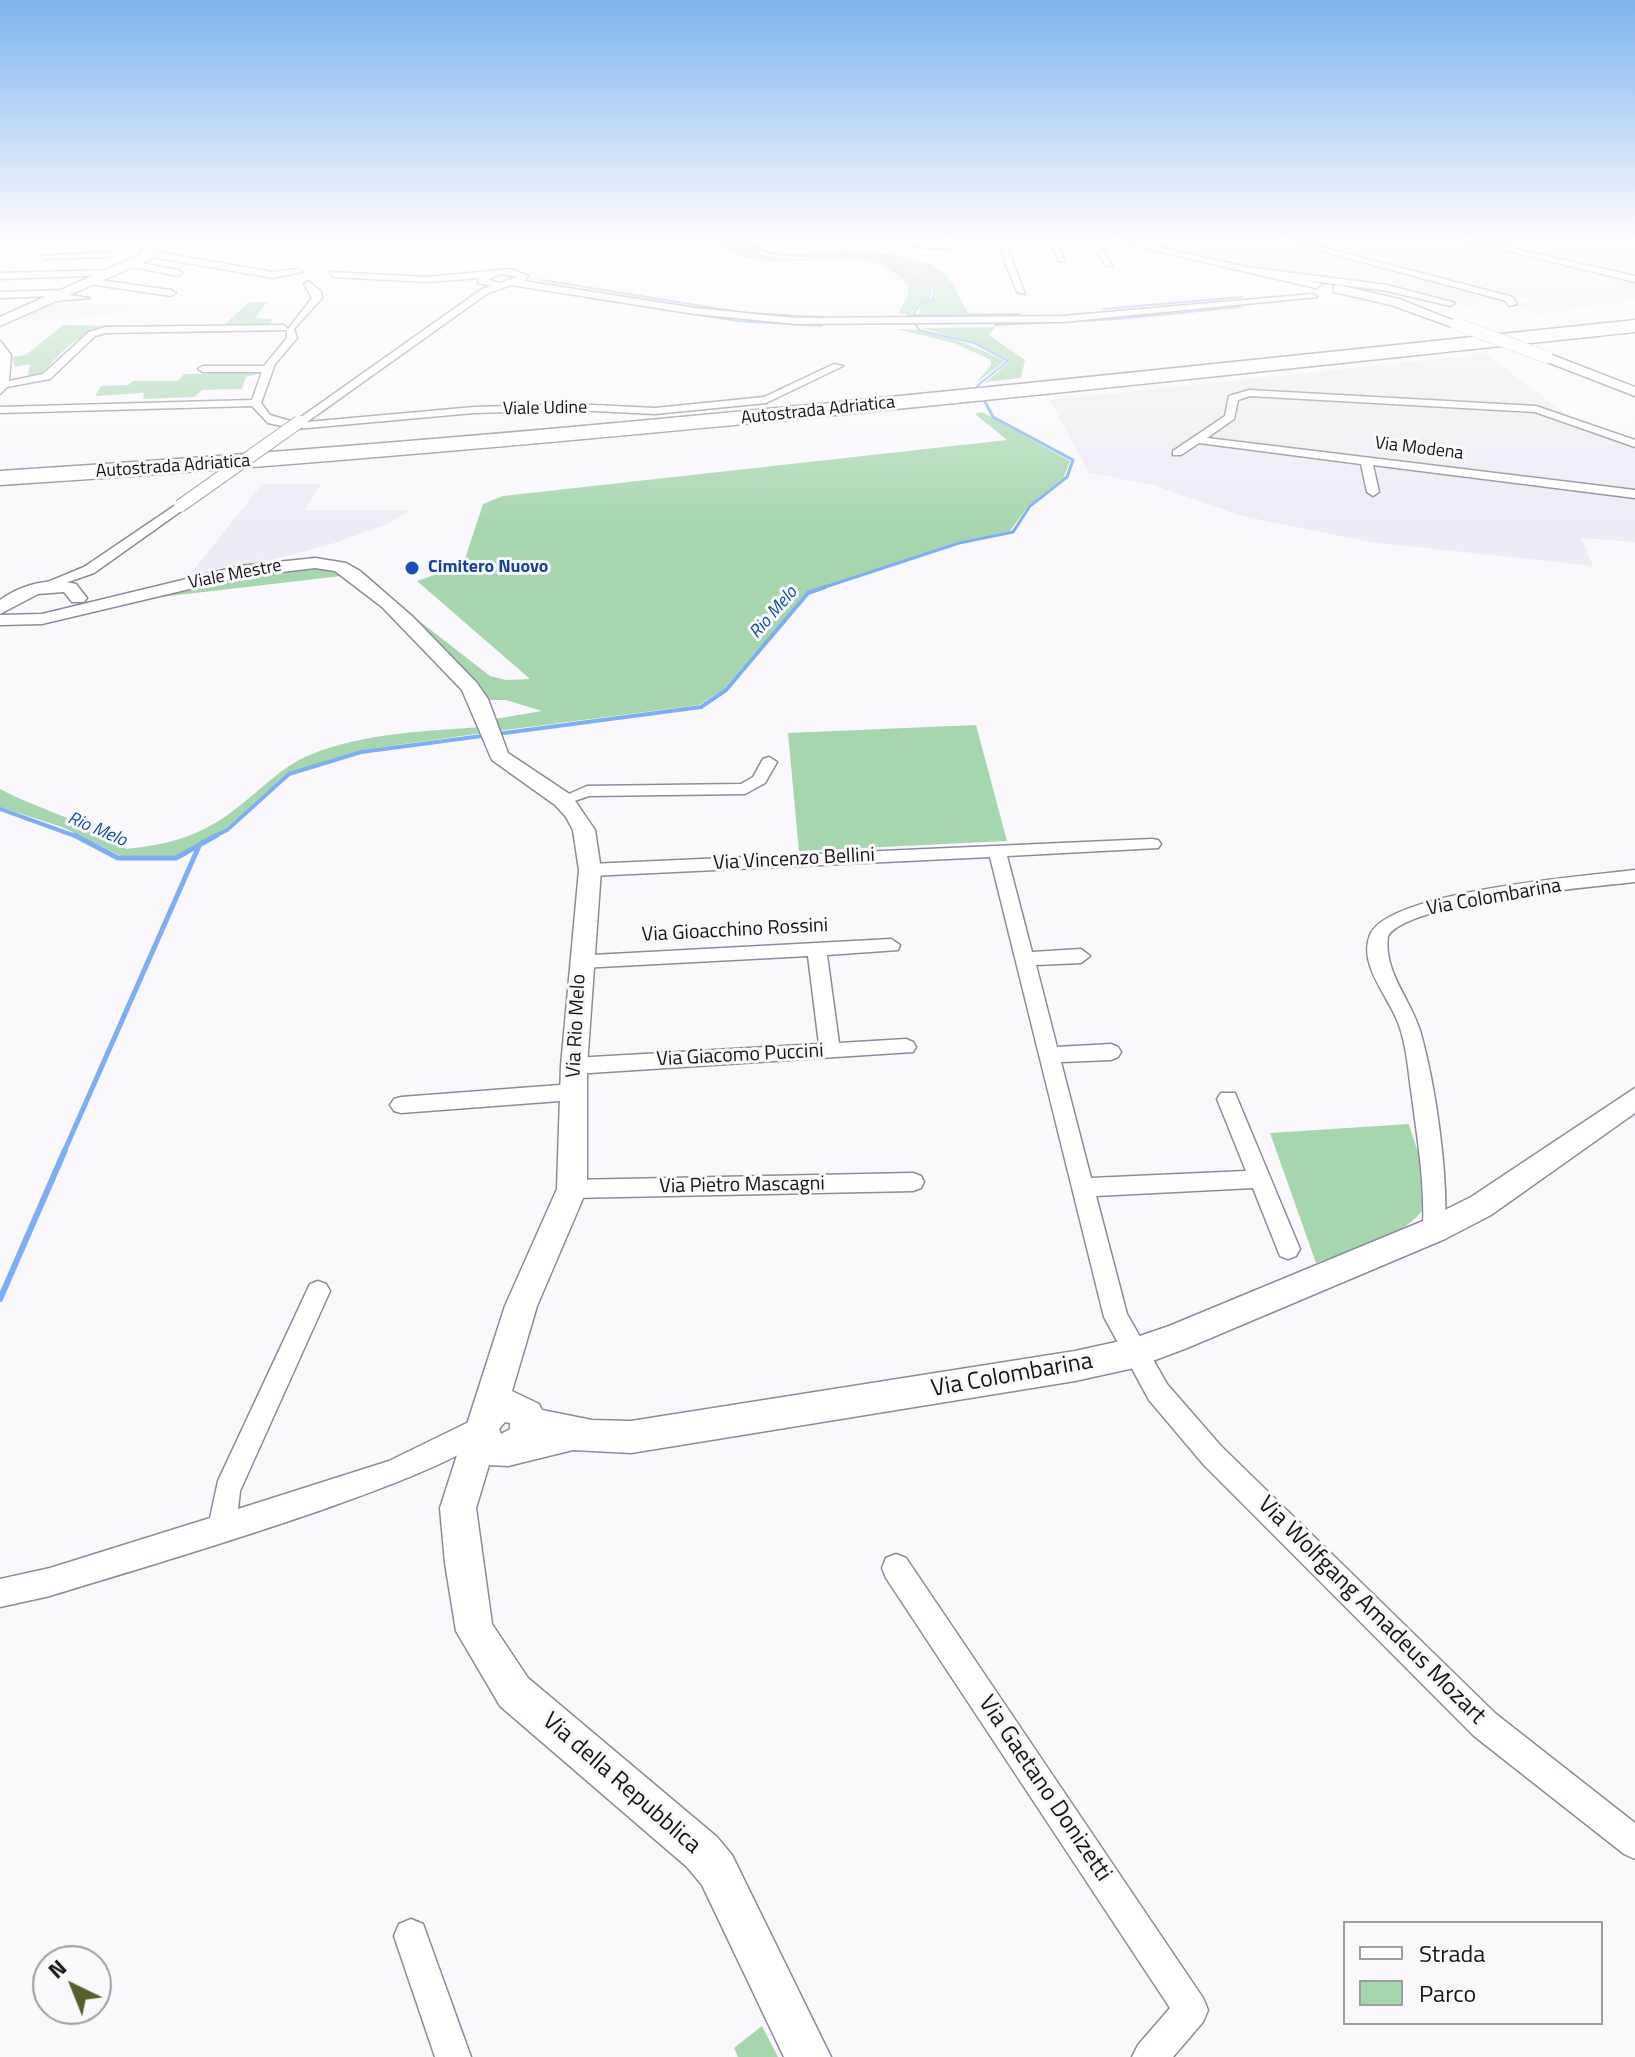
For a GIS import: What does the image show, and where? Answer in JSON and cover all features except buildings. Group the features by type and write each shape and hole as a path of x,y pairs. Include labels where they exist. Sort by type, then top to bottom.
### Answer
{"highway":[{"name":"Autostrada Adriatica","path":"0,478 580,434 945,401 1562,335"},
{"name":"Autostrada Adriatica","path":"1522,341 1635,336"},
{"name":"Autostrada Adriatica","path":"0,485 473,452 945,401"}],"street":[{"path":"0,345 7,367 2,388 46,377 91,335"},
{"path":"0,410 256,403 267,369 287,335"},
{"path":"73,600 79,582 89,570 299,422 416,335"},
{"path":"1486,335 1635,392"},
{"name":"Viale Udine","path":"256,403 270,420 296,426 486,409 573,407 655,411 766,400 838,366"},
{"path":"203,369 267,369"},
{"path":"1177,453 1230,417 1233,398 1249,393 1536,409 1635,444"},
{"name":"Via Modena","path":"1198,440 1635,494"},
{"path":"1366,461 1373,492"},
{"name":"Viale Mestre","path":"73,600 65,586 45,586 17,595 4,614 37,620 73,600 113,599 309,562 340,567 356,577 469,686 490,732"},
{"path":"45,586 89,570"},
{"name":"Via Rio Melo","path":"490,732 499,756 519,773 563,800 584,830 590,870 573,1079 572,1189 521,1306 507,1350 504,1429"},
{"path":"563,800 587,791 745,789 759,780 769,762"},
{"name":"Via Vincenzo Bellini","path":"590,870 1152,844"},
{"path":"997,851 1116,1317 1134,1353"},
{"name":"Via Colombarina","path":"1434,1230 1437,1193 1413,1035 1381,965 1375,947 1379,934 1387,923 1430,907 1635,876"},
{"name":"Via Gioacchino Rossini","path":"581,961 891,945"},
{"path":"817,949 830,1051"},
{"path":"1025,959 1081,956"},
{"name":"Via Giacomo Puccini","path":"401,1105 573,1079 830,1051 906,1047"},
{"path":"1049,1055 1111,1052"},
{"path":"1228,1099 1288,1249"},
{"name":"Via Colombarina","path":"504,1429 594,1439 677,1431 1134,1353 1434,1230 1481,1206 1635,1099"},
{"path":"1083,1187 1260,1179"},
{"name":"Via Pietro Mascagni","path":"572,1189 913,1182"},
{"path":"223,1527 227,1490 318,1291"},
{"name":"Via Wolfgang Amadeus Mozart","path":"1134,1353 1158,1392 1212,1455 1485,1725 1635,1843"},
{"path":"0,1593 50,1582 393,1473 462,1441 504,1429"},
{"name":"Via della Repubblica","path":"504,1429 458,1508 463,1563 475,1631 514,1692 702,1852 717,1870 808,2057"},
{"name":"Via Gaetano Donizetti","path":"896,1568 1191,2010 1150,2057"},
{"path":"411,1936 453,2057"}],"shaded area":[{"path":"1486,354 1566,414 1599,432 1635,445 1635,542 1581,538 1593,566 1370,542 1242,516 1153,485 1089,473 1050,400"},
{"path":"262,484 321,484 305,510 411,510 385,525 329,545 184,582"}],"green space":[{"path":"51,335 86,335 62,352 40,376 28,375 30,364 15,367 12,357 26,355"},
{"path":"921,335 941,335 1005,361 976,383 991,365 991,360 954,343"},
{"path":"947,335 989,335 1025,360 1021,378 986,382 1010,361 975,343"},
{"path":"211,371 262,373 246,377 242,389 202,390 194,397 143,399 144,393 95,396 101,386 128,385 133,381 178,381 184,374 207,374"},
{"path":"982,412 1070,461 1064,477 1028,506 1010,531 957,542 806,593 724,689 699,705 498,731 495,719 542,711 506,700 488,700 382,592 490,676 506,680 530,679 417,581 463,565 483,504 503,496 1007,440 975,414"},
{"path":"302,567 327,569 341,576 152,598 240,575"},
{"path":"976,725 1007,841 799,851 788,733"},
{"path":"481,727 483,733 361,750 287,773 225,829 175,856 121,856 62,827 0,807 0,789 96,831 126,849 142,847 185,837 212,825 282,771 312,754 374,737"},
{"path":"1409,1124 1425,1179 1427,1196 1423,1209 1413,1220 1382,1239 1316,1263 1270,1133"},
{"path":"762,2026 778,2057 738,2057 734,2048"}],"waterway":[{"name":"Rio Melo","path":"940,335 974,343 1008,361 977,386 980,392"},
{"name":"Rio Melo","path":"824,587 959,543 1013,532 1030,506 1067,477 1073,460 993,417 980,392"},
{"name":"Rio Melo","path":"217,835 227,830 289,774 361,752 701,707 726,690 808,593 824,587"},
{"name":"Rio Melo","path":"819,589 824,587"},
{"name":"Rio Melo","path":"0,809 77,837"},
{"name":"Rio Melo","path":"77,837 118,858 176,858 217,835"},
{"name":"Rio Melo","path":"213,837 217,835"},
{"path":"64,1152 199,846"},
{"path":"0,1299 65,1150"}],"place":[{"name":"Cimitero Nuovo","path":"412,568"}]}
